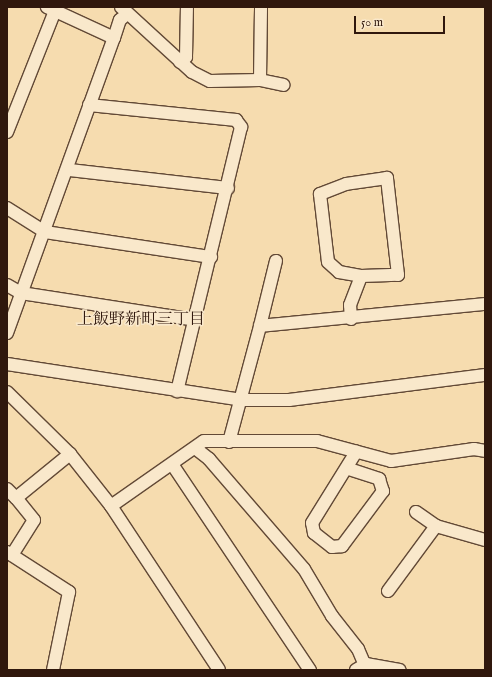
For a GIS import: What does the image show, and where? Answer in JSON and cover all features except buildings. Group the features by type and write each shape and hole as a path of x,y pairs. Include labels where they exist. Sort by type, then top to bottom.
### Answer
{"street":[{"path":"180,62 186,57 187,7"},
{"path":"260,80 261,7"},
{"path":"7,132 51,9 114,38"},
{"path":"7,333 69,170 90,105 124,10 180,62 210,80 260,80 283,85"},
{"path":"90,105 236,120 241,127 241,137 177,391"},
{"path":"69,170 228,188"},
{"path":"387,178 398,276 360,276 339,272 328,262 320,194 346,184 387,178"},
{"path":"7,208 45,232 211,257"},
{"path":"229,442 243,400 276,261"},
{"path":"351,319 350,305 360,276"},
{"path":"7,285 21,293 194,320"},
{"path":"260,326 351,319 485,304"},
{"path":"7,364 243,400 289,400 485,375"},
{"path":"7,392 70,454 111,506 219,670"},
{"path":"111,506 204,441 317,441 392,461 474,449 485,451"},
{"path":"195,448 209,459 295,558 363,668 399,670"},
{"path":"349,469 379,479 383,491 342,546 332,547 314,533 312,523 349,469 356,452"},
{"path":"16,498 70,454"},
{"path":"172,464 310,670"},
{"path":"7,489 34,520 9,554 69,592 53,670"},
{"path":"416,512 436,526 485,540"},
{"path":"388,591 436,526"}],"district":[{"name":"上飯野新町三丁目","path":"141,320"}]}
